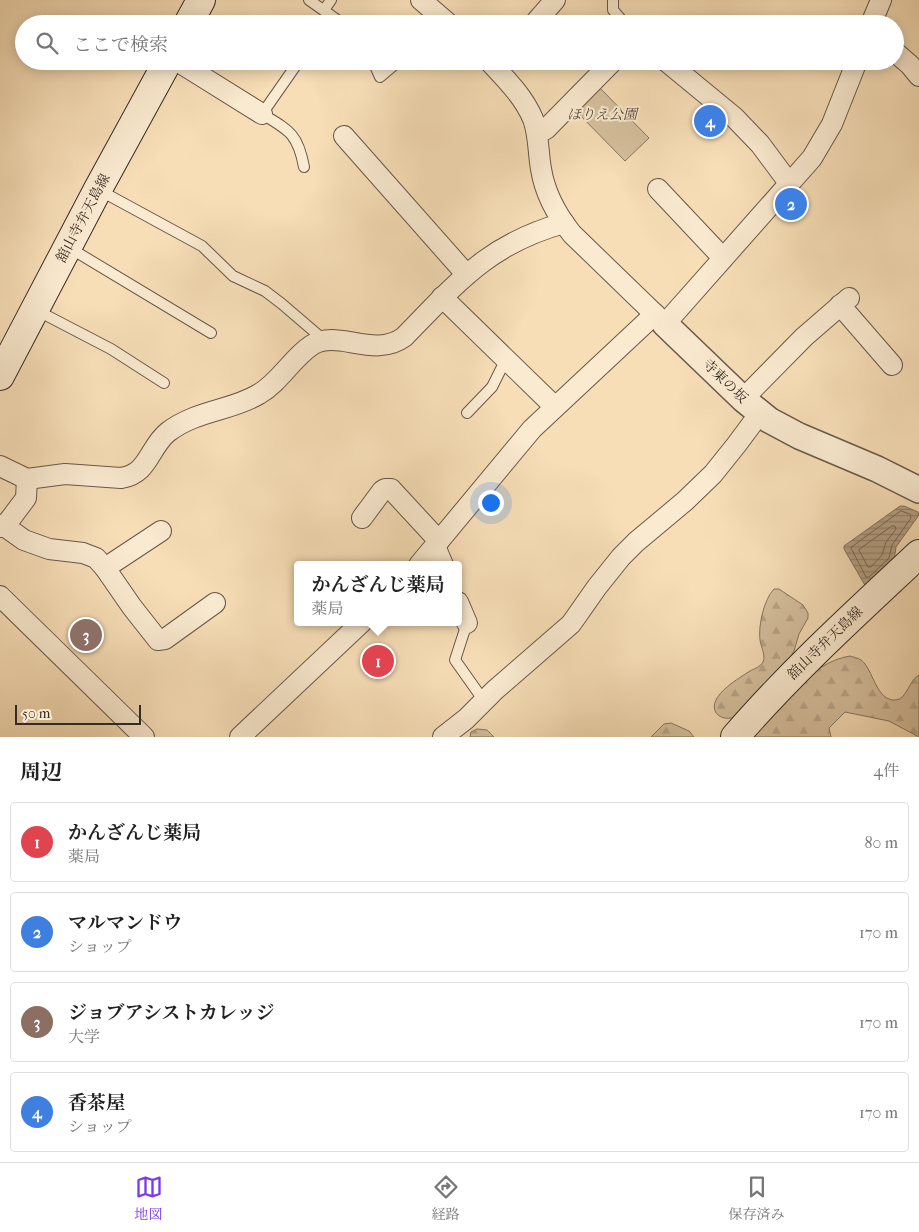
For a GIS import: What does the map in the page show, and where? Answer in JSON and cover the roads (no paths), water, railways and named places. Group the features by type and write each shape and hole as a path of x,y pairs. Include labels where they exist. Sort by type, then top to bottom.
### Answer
{"main road":[{"path":"193,15 201,0"},
{"name":"舘山寺弁天島線","path":"0,376 163,70"},
{"name":"舘山寺弁天島線","path":"735,737 811,655 919,554"}],"street":[{"path":"421,0 437,15"},
{"path":"542,15 555,0"},
{"path":"875,15 881,0"},
{"path":"904,61 919,76"},
{"path":"191,70 262,114"},
{"name":"寺東の坂","path":"500,70 526,106 533,120 545,187 552,204 572,234 752,406 784,429 877,468 919,490"},
{"path":"537,134 546,129 604,70"},
{"path":"677,70 734,117 760,144 789,183"},
{"path":"422,561 519,444 555,407 660,319 723,258 812,158 826,136 853,70"},
{"path":"344,136 466,274"},
{"path":"658,189 723,258"},
{"path":"0,466 27,479 65,474 129,477 142,468 167,433 204,413 241,402 261,393 270,387 308,349 322,342 333,341 377,346 387,346 396,343 466,274 488,257 524,236 564,223"},
{"path":"442,297 555,407"},
{"path":"443,737 466,719 571,624 621,557 685,501 712,474 737,444 752,406 804,337 844,302 892,365"},
{"path":"27,479 26,498 8,522 2,526 24,540 49,549 89,555 96,558 158,640 165,639 215,603"},
{"path":"362,518 382,492 385,489 391,489 437,544 442,561"},
{"path":"105,568 161,531"},
{"path":"0,596 144,737"},
{"path":"462,611 467,623"},
{"path":"240,737 358,626"}],"lane":[{"path":"309,0 325,15"},
{"path":"326,15 331,0"},
{"path":"613,0 613,10 617,15"},
{"path":"293,70 262,114 292,134 296,139 304,167"},
{"path":"376,70 380,77 388,70"},
{"path":"98,189 202,246 233,276 265,292 282,304 317,334 322,342"},
{"path":"68,246 210,333"},
{"path":"35,309 111,349 164,383"},
{"path":"467,413 492,387 506,360"},
{"path":"467,623 455,660 484,701"}],"water":[{"path":"900,506 918,512 919,515 896,547 894,560 866,587 844,546"}],"place":[{"name":"香茶屋","path":"710,121"},
{"name":"マルマンドウ","path":"791,204"},
{"name":"ジョブアシストカレッジ","path":"86,635"},
{"name":"かんざんじ薬局","path":"378,661"}],"park label":[{"name":"ほりえ公園","path":"602,114"}]}
